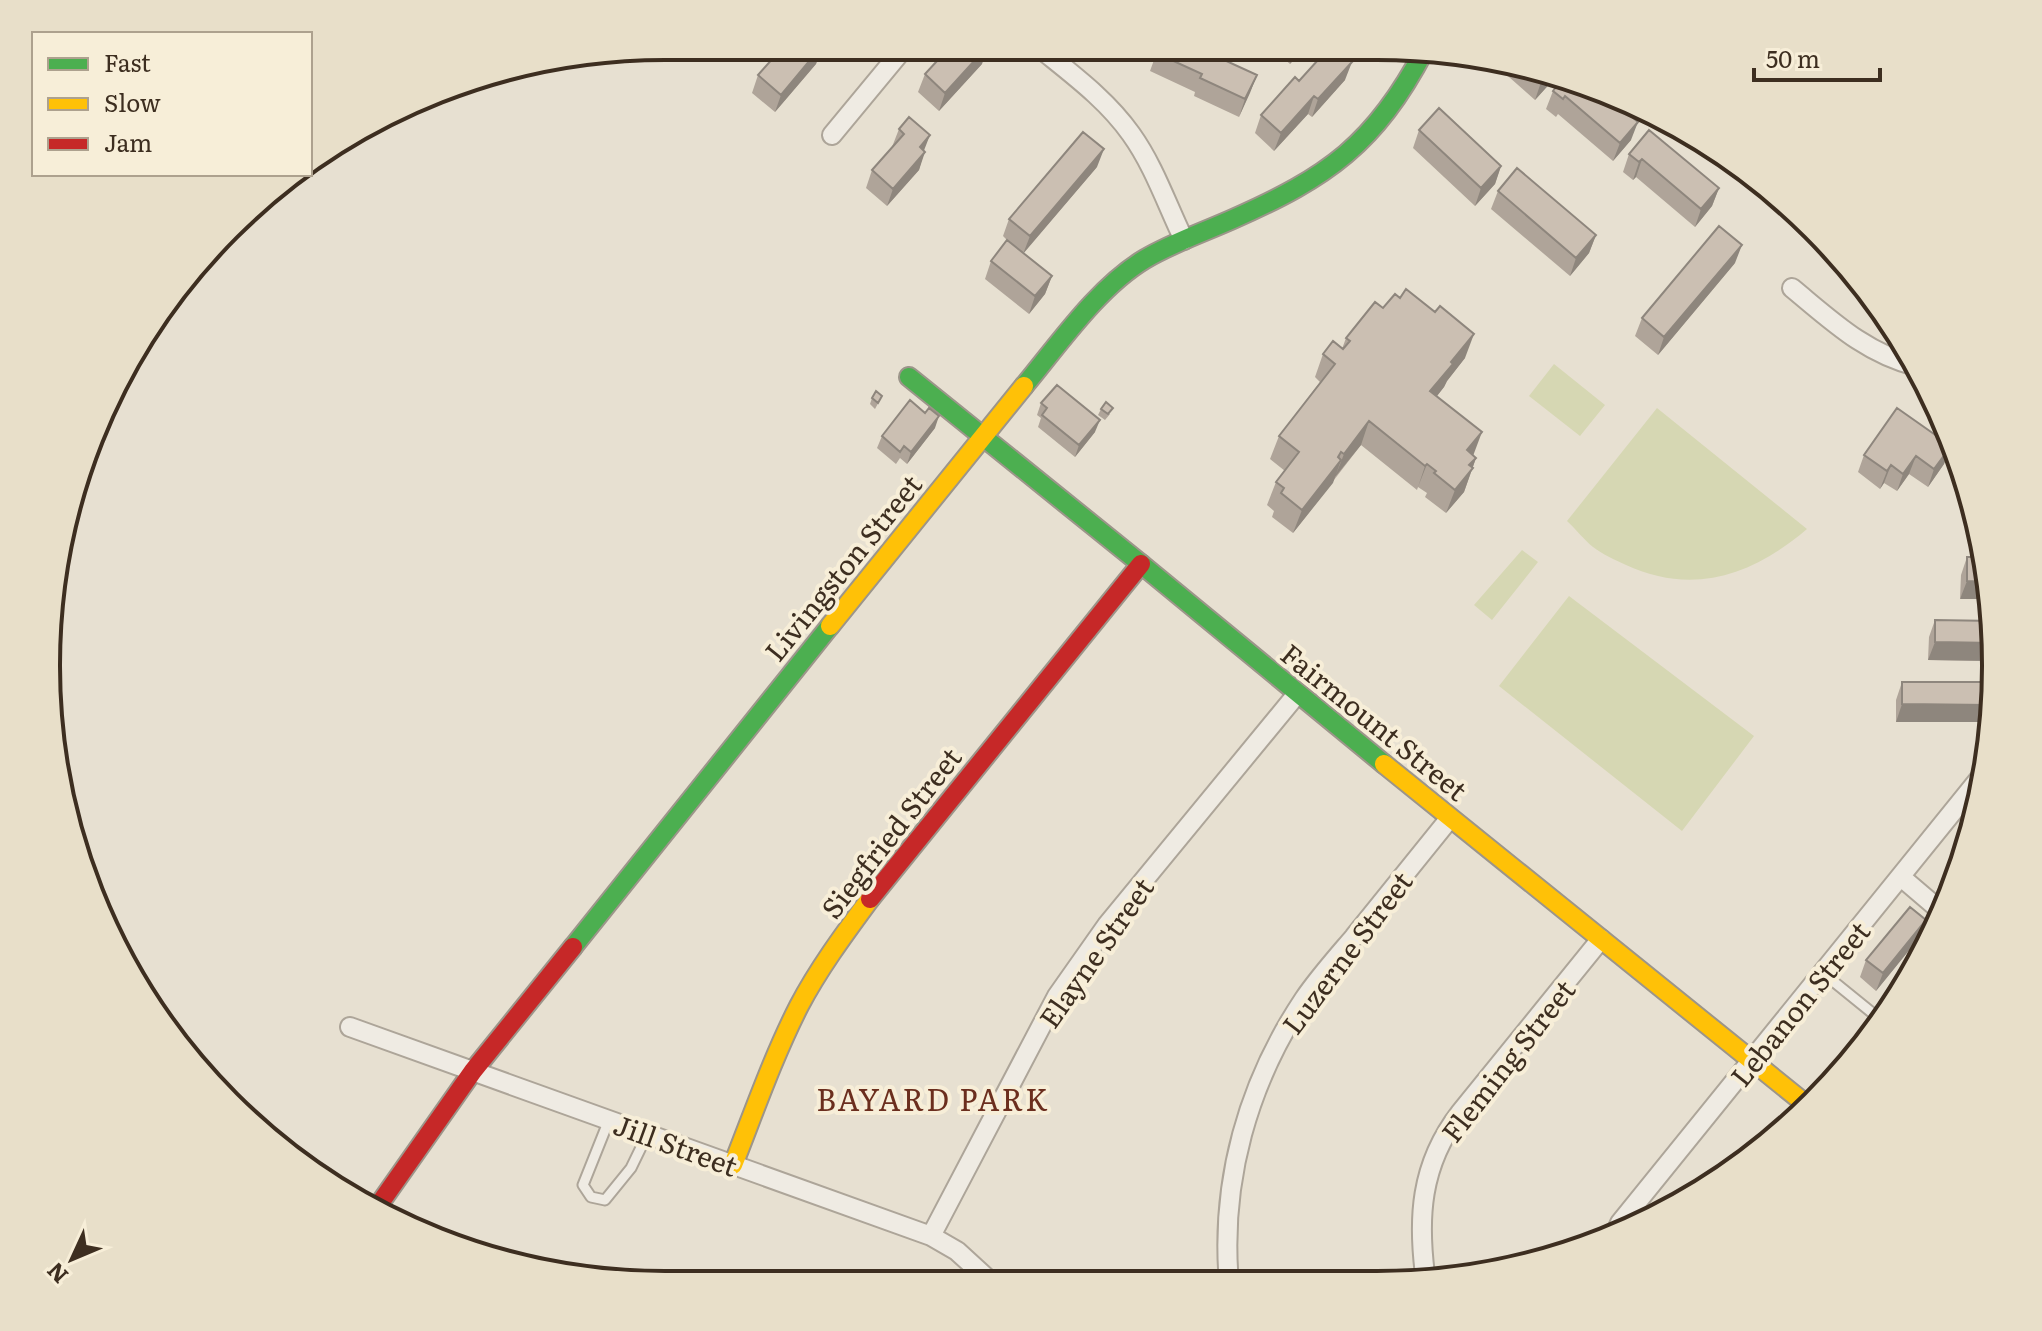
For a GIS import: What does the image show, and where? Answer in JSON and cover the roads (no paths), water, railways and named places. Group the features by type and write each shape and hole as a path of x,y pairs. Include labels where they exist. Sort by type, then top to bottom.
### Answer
{"street":[{"path":"832,135 894,60"},
{"path":"1055,60 1092,90 1125,126 1151,167 1184,240"},
{"name":"Livingston Street","path":"382,1200 473,1071 1082,316 1105,291 1145,259 1323,173 1349,153 1383,117 1418,61"},
{"path":"1792,288 1857,341 1899,360"},
{"name":"Fairmount Street","path":"909,377 1799,1099"},
{"name":"Siegfried Street","path":"733,1165 791,1021 835,946 1141,564"},
{"name":"Elayne Street","path":"931,1236 1057,996 1107,925 1297,694"},
{"name":"Lebanon Street","path":"1624,1218 1968,794"},
{"name":"Luzerne Street","path":"1229,1271 1228,1207 1237,1147 1252,1099 1269,1060 1306,996 1450,818"},
{"path":"1901,877 1933,904"},
{"name":"Fleming Street","path":"1425,1269 1421,1239 1423,1200 1430,1170 1444,1137 1601,939"},
{"name":"Jill Street","path":"350,1027 931,1236 957,1251 979,1271"}],"lane":[{"path":"1823,973 1872,1013"},
{"path":"609,1120 583,1185 591,1197 605,1200 631,1168 648,1133"}],"district":[{"name":"BAYARD PARK","path":"933,1098"}]}
